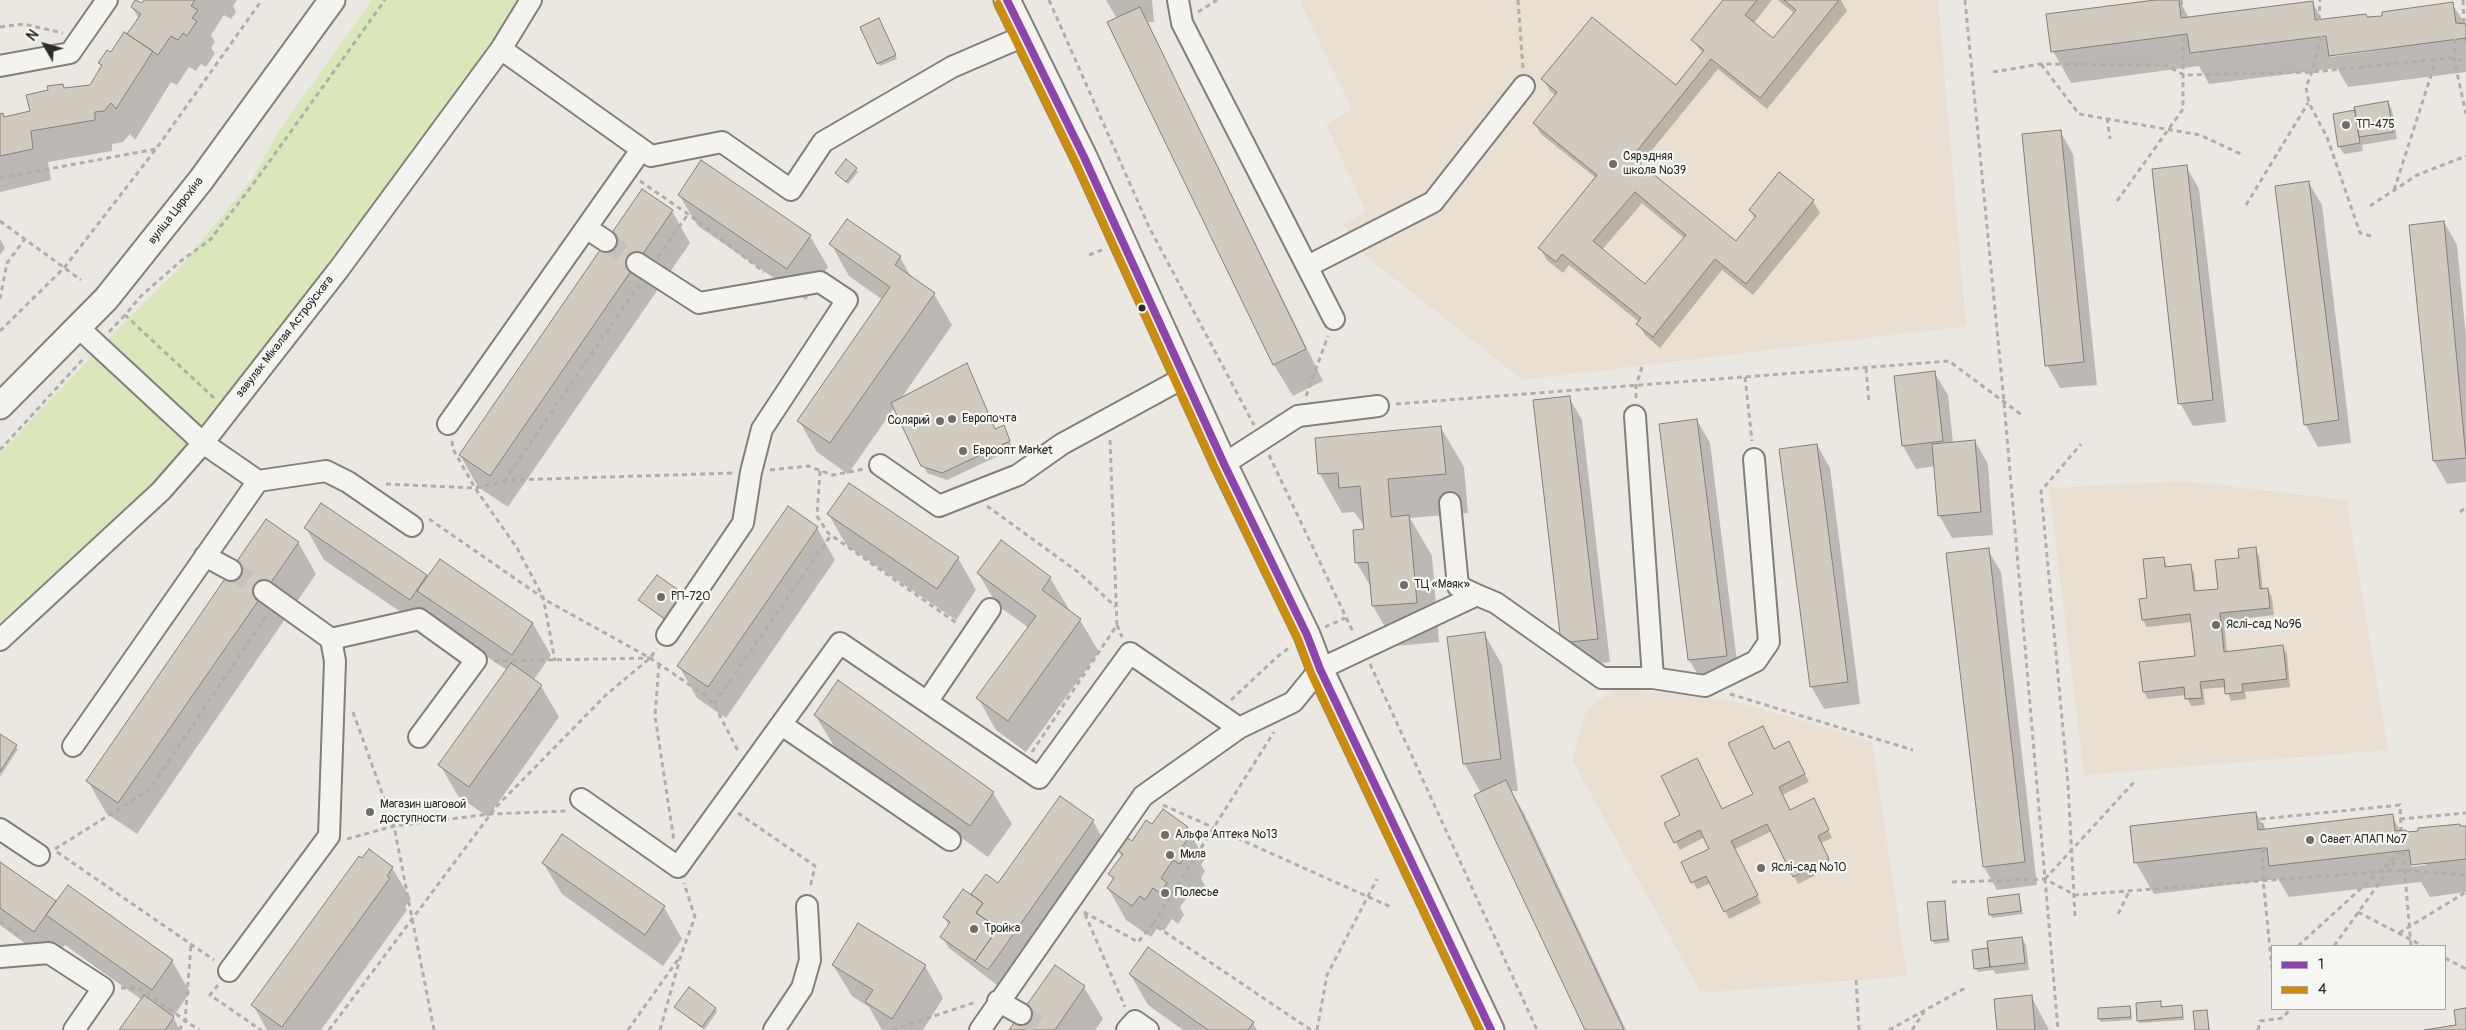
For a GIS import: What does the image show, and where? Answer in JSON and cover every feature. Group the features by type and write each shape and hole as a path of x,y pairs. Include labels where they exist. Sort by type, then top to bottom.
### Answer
{"main road":[{"name":"вуліца Цярохіна","path":"0,406 88,337 106,298 201,180 332,0"},
{"path":"1007,0 1084,157 1224,464 1307,635 1320,669 1491,1030"}],"street":[{"path":"0,66 70,53 107,0"},
{"name":"завулак Мікалая Астроўскага","path":"0,640 160,491 203,443 339,269 501,49 531,0"},
{"path":"1178,0 1182,23 1334,319"},
{"path":"501,49 651,156 722,142 791,190 822,142 952,67 1024,36"},
{"path":"1308,266 1433,202 1524,86"},
{"path":"448,424 641,150"},
{"path":"586,228 606,241"},
{"path":"643,267 699,303 820,282 847,300 762,429 751,472 744,523 667,635"},
{"path":"88,337 203,443 258,481 326,471 348,482 407,523"},
{"path":"880,465 939,506 1018,476 1062,444 1185,377"},
{"path":"1224,464 1298,416 1378,406"},
{"path":"1635,416 1653,678"},
{"path":"1450,503 1458,586 1496,603 1602,678 1653,678 1705,686 1756,661 1769,642 1754,459"},
{"path":"73,746 258,481"},
{"path":"205,556 231,570"},
{"path":"980,1030 1002,997 1077,907 1144,796 1239,728 1293,702 1320,669 1477,595"},
{"path":"229,970 329,836 335,661 331,640 271,596"},
{"path":"927,702 990,609"},
{"path":"331,640 419,619 476,660 419,737"},
{"path":"581,799 678,867 840,643 1039,778 1130,653 1216,714 1239,728"},
{"path":"782,725 950,840"},
{"path":"0,829 46,852"},
{"path":"774,1030 802,988 810,960 807,906"},
{"path":"0,957 49,953 103,988 74,1030"},
{"path":"1002,997 1021,1014"}],"path":[{"path":"0,331 64,268 156,149 262,0"},
{"path":"0,450 88,337 124,314 140,296 182,260 210,240 254,183 385,0"},
{"path":"1049,0 1149,227 1263,440 1345,618 1363,650 1537,1030"},
{"path":"1518,0 1524,86"},
{"path":"1965,0 2004,402 2058,1030"},
{"path":"2181,0 2183,17"},
{"path":"2319,20 2320,0"},
{"path":"2463,0 2464,24"},
{"path":"0,27 23,24 68,34"},
{"path":"2117,201 2170,129 2183,108 2183,35"},
{"path":"2321,36 2306,88 2309,103 2327,137 2360,233 2374,237"},
{"path":"2456,39 2454,59 2466,114"},
{"path":"1993,72 2041,64 2165,65 2184,75 2312,72 2436,60 2454,59 2466,61"},
{"path":"2394,190 2436,60"},
{"path":"2041,64 2080,114 2200,134 2241,154"},
{"path":"2246,205 2309,103"},
{"path":"2107,118 2110,139"},
{"path":"0,178 156,149"},
{"path":"2370,206 2417,175 2466,156"},
{"path":"626,172 688,214 784,288"},
{"path":"503,482 643,267 688,214"},
{"path":"0,221 81,280"},
{"path":"0,299 7,262 25,239"},
{"path":"124,314 227,410"},
{"path":"1298,416 1334,319"},
{"path":"1378,406 1949,361 2023,416"},
{"path":"1635,416 1636,386 1642,367"},
{"path":"1866,368 1869,403"},
{"path":"1745,377 1754,459"},
{"path":"1022,767 1117,625 1110,418"},
{"path":"448,424 453,449 475,488 517,548 542,598 556,661"},
{"path":"2075,916 2068,784 2041,492 2080,444"},
{"path":"348,482 475,488 513,480 751,472 808,466 833,475 880,465"},
{"path":"820,471 817,516 831,535 972,635"},
{"path":"970,494 1078,572 1116,607"},
{"path":"2460,512 2466,507"},
{"path":"407,523 424,517 429,519 542,598 650,658 705,695 714,704 749,771"},
{"path":"714,704 831,535"},
{"path":"260,1030 210,995 229,970 46,852 149,790 271,596"},
{"path":"329,1030 490,814 606,695 650,658 667,635"},
{"path":"1216,714 1278,656"},
{"path":"476,660 556,661 650,658"},
{"path":"1705,686 1914,750"},
{"path":"1077,907 1138,942 1152,924 1293,702"},
{"path":"352,707 394,826 434,1030"},
{"path":"2045,879 2072,852 2135,781"},
{"path":"1144,796 1391,907"},
{"path":"329,836 347,839 394,826 490,814 572,810 581,799"},
{"path":"725,804 815,866 807,906"},
{"path":"2263,828 2262,819 2400,805 2402,830"},
{"path":"2400,819 2466,813"},
{"path":"2263,848 2271,959"},
{"path":"2403,850 2403,870 2411,945"},
{"path":"2335,945 2403,850"},
{"path":"2299,945 2403,850"},
{"path":"1952,882 2045,879 2075,895 2264,879 2403,870 2466,875"},
{"path":"1317,1030 1327,975 1377,879"},
{"path":"2118,914 2130,890"},
{"path":"2399,934 2466,892"},
{"path":"1077,907 1122,1001 1137,1027"},
{"path":"2358,912 2421,945"},
{"path":"1152,924 1311,1030"},
{"path":"179,1030 185,1021 192,945"},
{"path":"628,1030 681,955"},
{"path":"2446,959 2466,969"},
{"path":"1856,980 1859,1030"},
{"path":"1889,1030 1967,987"},
{"path":"103,988 139,988 199,1030"},
{"path":"892,1030 1002,997"},
{"path":"1912,1030 1926,1010"},
{"path":"2258,1030 2260,1021 2283,1018 2289,1010"}],"shaded area":[{"path":"1303,0 1938,0 1966,326 1523,380 1359,251 1354,243 1344,224 1366,212 1326,124 1352,110 1300,2"},
{"name":"Яслі-сад №96","path":"2186,481 2346,500 2388,750 2084,775 2049,488"},
{"name":"Яслі-сад №10","path":"1616,687 1738,702 1872,741 1907,976 1701,993 1572,760 1586,711"}],"green space":[{"path":"372,0 525,0 328,278 168,471 0,624 0,453 109,338 180,267 252,179 278,132"}],"building":[{"path":"135,0 142,3 144,0 195,0 191,6 198,10 192,18 197,21 187,36 183,33 178,40 171,36 158,55 127,34 141,14 131,7"},
{"name":"Сярэдняя школа №39","path":"1723,0 1757,0 1745,15 1773,38 1796,10 1784,0 1839,0 1760,98 1711,59 1632,157 1736,241 1756,216 1749,210 1779,172 1814,200 1746,284 1715,259 1653,337 1636,324 1641,318 1562,254 1556,262 1538,248 1597,175 1533,123 1557,92 1541,79 1592,17 1676,85 1704,50 1691,40","holes":["1635,192 1686,235 1645,284 1593,241"]},
{"path":"2155,0 2179,0 2181,18 2313,1 2315,20 2366,14 2367,17 2382,16 2382,12 2453,2 2456,23 2466,24 2466,38 2329,56 2326,36 2190,53 2187,34 2051,52 2046,14"},
{"path":"1140,7 1306,349 1273,365 1107,22"},
{"path":"879,18 896,55 877,64 860,27"},
{"path":"124,32 153,51 116,109 111,103 104,111 95,112 95,120 31,131 33,149 0,156 0,114 3,113 4,117 30,111 26,95 48,90 47,86 63,84 64,88 90,85 102,65 98,63 107,50 111,52"},
{"path":"2388,101 2393,132 2359,137 2354,107"},
{"name":"ТП-475","path":"2355,110 2360,143 2338,147 2333,114"},
{"path":"2061,130 2084,362 2045,366 2022,134"},
{"path":"846,159 857,168 846,182 835,173"},
{"path":"701,160 811,235 787,269 678,195"},
{"path":"2187,165 2213,400 2178,404 2152,169"},
{"path":"2309,181 2339,420 2304,425 2275,186"},
{"path":"642,189 673,210 490,476 459,455"},
{"path":"847,219 901,256 895,265 935,293 830,443 797,421 890,287 829,244"},
{"path":"2444,221 2466,458 2433,461 2409,225"},
{"path":"967,363 995,429 1004,425 1010,441 942,473 921,466 891,403"},
{"path":"1935,371 1943,441 1902,446 1894,376"},
{"path":"1570,396 1598,639 1561,643 1533,400"},
{"path":"1697,419 1727,656 1688,660 1659,424"},
{"path":"1441,426 1446,474 1388,479 1391,517 1409,515 1417,603 1372,606 1368,562 1355,563 1353,530 1364,529 1360,486 1339,488 1338,473 1318,474 1315,438"},
{"path":"1975,440 1981,512 1938,516 1932,444"},
{"path":"1817,444 1848,682 1810,687 1779,449"},
{"path":"849,483 959,557 937,589 827,514"},
{"path":"321,503 427,575 410,600 304,528"},
{"path":"788,506 818,527 708,687 677,666"},
{"path":"266,519 299,542 118,803 86,781"},
{"path":"1001,540 1051,577 1042,590 1081,619 1008,721 976,698 1036,616 977,573"},
{"path":"2256,547 2260,589 2268,588 2270,608 2220,613 2224,652 2283,645 2287,679 2242,684 2243,692 2225,694 2224,679 2200,682 2202,698 2185,699 2184,687 2143,692 2139,662 2195,656 2190,614 2142,620 2139,599 2147,598 2143,559 2164,557 2165,567 2191,564 2194,591 2218,589 2215,560 2239,558 2238,549"},
{"path":"1989,548 2025,862 1983,867 1946,553"},
{"path":"440,559 533,623 512,655 417,591"},
{"name":"РП-720","path":"657,575 684,594 665,619 638,600"},
{"path":"1485,632 1501,759 1463,764 1447,637"},
{"path":"511,663 542,685 469,787 438,765"},
{"path":"838,680 994,792 970,826 814,715"},
{"path":"1763,726 1774,749 1789,741 1805,774 1779,787 1790,810 1814,798 1829,830 1818,836 1829,859 1793,877 1767,824 1731,841 1758,895 1724,912 1706,876 1691,883 1681,862 1709,849 1700,830 1674,843 1664,823 1680,815 1661,776 1697,758 1722,809 1753,794 1728,743"},
{"path":"0,734 17,745 0,772"},
{"path":"1506,780 1624,1030 1585,1030 1474,795"},
{"path":"1060,796 1094,820 988,970 975,961 998,928 976,913 983,903 971,894 986,874 998,883"},
{"path":"1163,809 1188,827 1182,835 1188,839 1181,848 1188,853 1180,864 1173,860 1161,878 1167,883 1160,893 1153,888 1145,900 1140,896 1132,906 1107,888 1114,878 1108,874 1123,854 1117,850 1126,837 1132,841 1146,820 1152,824"},
{"path":"2256,812 2258,830 2393,814 2395,831 2418,831 2418,828 2460,824 2460,826 2466,826 2466,859 2411,865 2409,850 2269,866 2267,848 2263,848 2134,863 2130,826"},
{"path":"562,834 665,906 645,935 542,863"},
{"path":"369,849 393,867 387,876 390,878 282,1027 251,1005 359,856 362,858"},
{"path":"0,862 56,901 34,932 0,908"},
{"path":"68,885 173,960 152,990 46,915"},
{"path":"963,889 983,903 976,913 998,928 975,961 940,937 950,922 943,917"},
{"path":"2019,894 2021,911 1989,915 1987,898"},
{"path":"1945,901 1948,939 1931,941 1927,902"},
{"path":"858,923 926,965 892,1019 865,1002 873,990 832,965"},
{"path":"2022,937 2025,963 1990,967 1987,941"},
{"path":"1148,947 1254,1022 1248,1030 1208,1030 1129,974"},
{"path":"1988,948 1990,967 1974,969 1972,950"},
{"path":"1055,965 1085,986 1055,1030 1009,1030"},
{"path":"689,987 716,1008 702,1027 674,1007"},
{"path":"144,995 174,1017 165,1030 119,1030"},
{"path":"2032,995 2035,1030 1997,1030 1994,999"},
{"path":"2161,1001 2161,1007 2182,1005 2183,1017 2137,1021 2136,1003"},
{"path":"2130,1006 2131,1017 2098,1019 2098,1008"},
{"path":"2466,1008 2466,1030 2424,1030 2456,1025 2454,1010"},
{"path":"2207,1010 2209,1030 2195,1030 2193,1011"}],"tunnel":[{"path":"606,241 637,263"},
{"path":"231,570 264,591"},
{"path":"1021,1014 1044,1030"}],"transit line":[{"name":"1","path":"1007,0 1084,157 1224,464 1307,635 1320,669 1491,1030"},
{"name":"4","path":"998,4 1075,161 1215,468 1298,639 1311,673 1480,1030"}],"place":[{"name":"ТП-475","path":"2346,125"},
{"name":"Сярэдняя школа №39","path":"1613,164"},
{"name":"Европочта","path":"952,419"},
{"name":"Солярий","path":"940,421"},
{"name":"Евроопт Market","path":"963,451"},
{"name":"ТЦ «Маяк»","path":"1404,585"},
{"name":"РП-720","path":"661,597"},
{"name":"Яслі-сад №96","path":"2216,625"},
{"name":"Магазин шаговой доступности","path":"370,812"},
{"name":"Альфа Аптека №13","path":"1165,835"},
{"name":"Савет АПАП №7","path":"2310,840"},
{"name":"Мила","path":"1170,855"},
{"name":"Яслі-сад №10","path":"1761,868"},
{"name":"Полесье","path":"1165,893"},
{"name":"Тройка","path":"974,929"}]}
